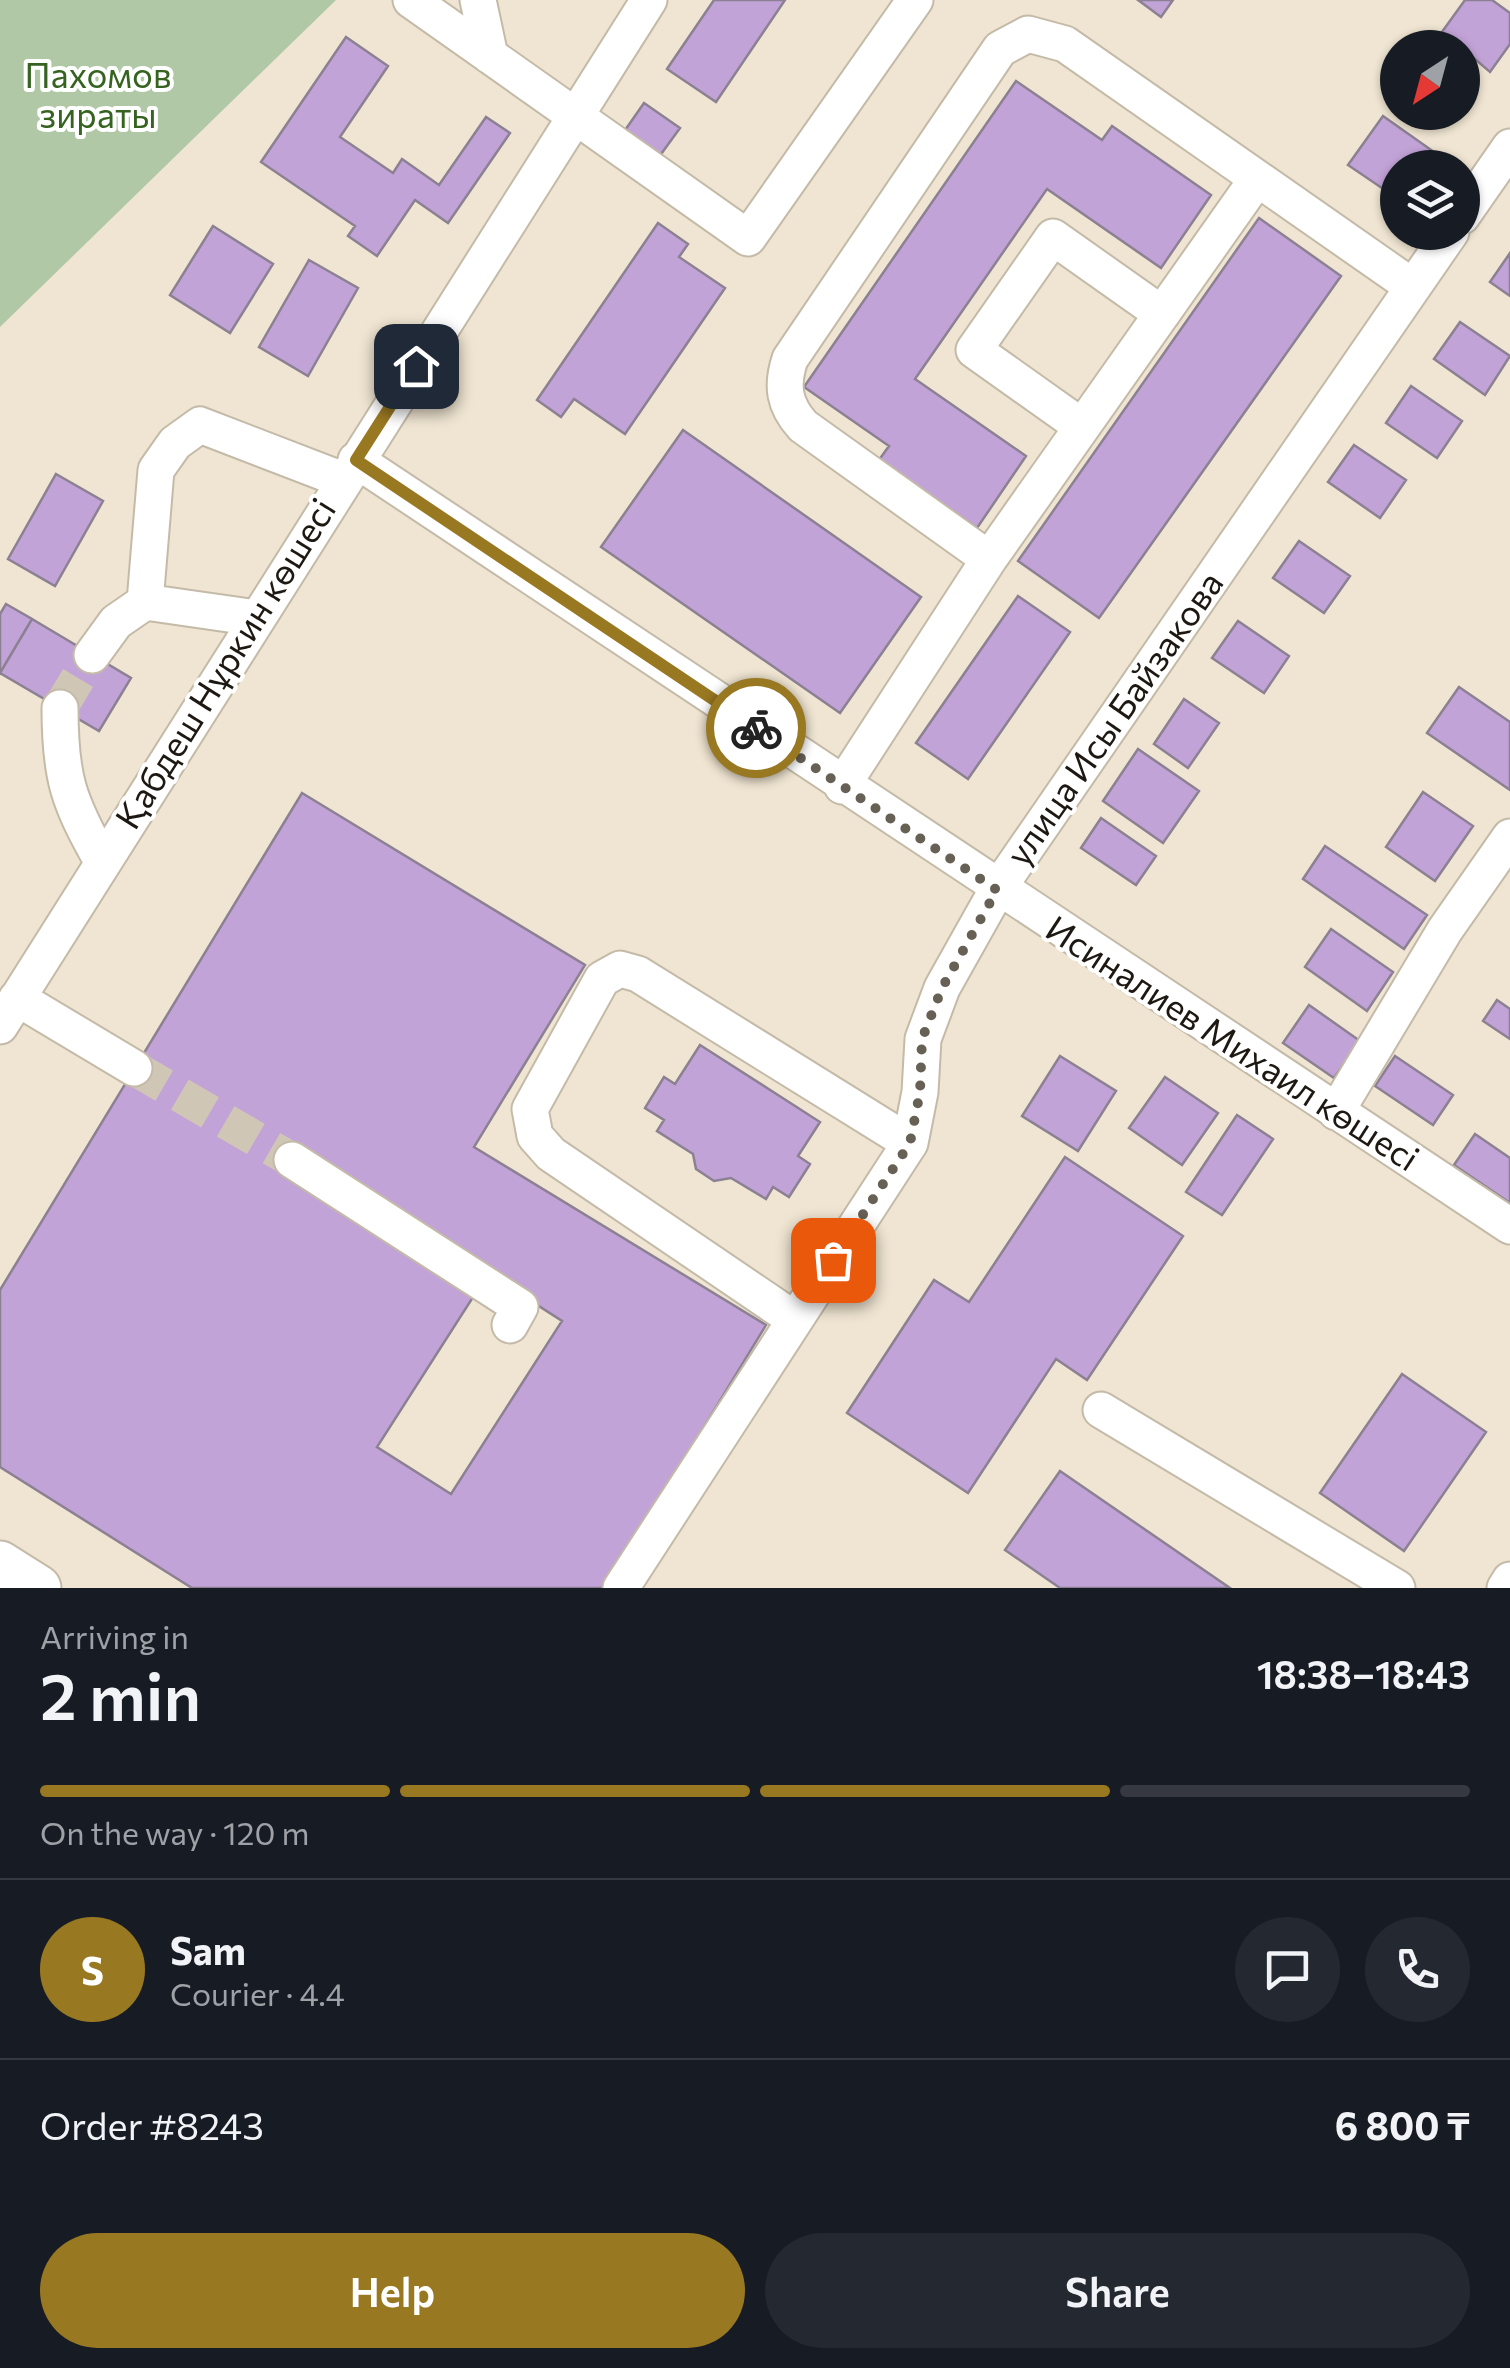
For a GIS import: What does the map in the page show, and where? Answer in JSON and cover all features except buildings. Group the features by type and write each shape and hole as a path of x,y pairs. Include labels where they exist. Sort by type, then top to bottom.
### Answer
{"main road":[{"path":"0,1564 38,1588"}],"street":[{"path":"411,0 748,238 915,0"},
{"path":"478,0 490,56"},
{"name":"Қабдеш Нұркин көшесі","path":"7,1010 649,0"},
{"path":"989,559 804,426 785,397 784,376 790,359 1000,49 1028,34 1052,37 1413,288"},
{"path":"1480,190 1510,147"},
{"path":"842,786 989,559 1257,178"},
{"path":"1081,426 974,350 1053,237 1162,314"},
{"name":"улица Исы Байзакова","path":"622,1588 910,1143 920,1092 922,1039 942,988 997,890 1439,250"},
{"name":"Исиналиев Михаил көшесі","path":"146,602 156,470 175,443 200,425 349,470 842,786 1510,1226"},
{"path":"92,654 116,622 146,602 256,618"},
{"path":"60,708 60,763 73,810 102,861"},
{"path":"1336,1112 1445,930 1510,837"},
{"path":"794,1319 551,1154 535,1136 530,1109 602,979 620,968 638,974 910,1143"},
{"path":"7,1010 134,1068"},
{"path":"292,1160 520,1307 510,1324"},
{"path":"1101,1410 1397,1588"},
{"path":"1505,1588 1510,1580"}],"green space":[{"name":"Пахомов зираты","path":"0,0 336,0 0,327"}],"tunnel":[{"path":"60,708 92,655"},
{"path":"134,1068 292,1160"}],"way so far":[{"path":"756,728 997,890 942,988 922,1039 920,1092 910,1143 833,1260"}],"route":[{"path":"416,366 356,460 756,728"}]}
